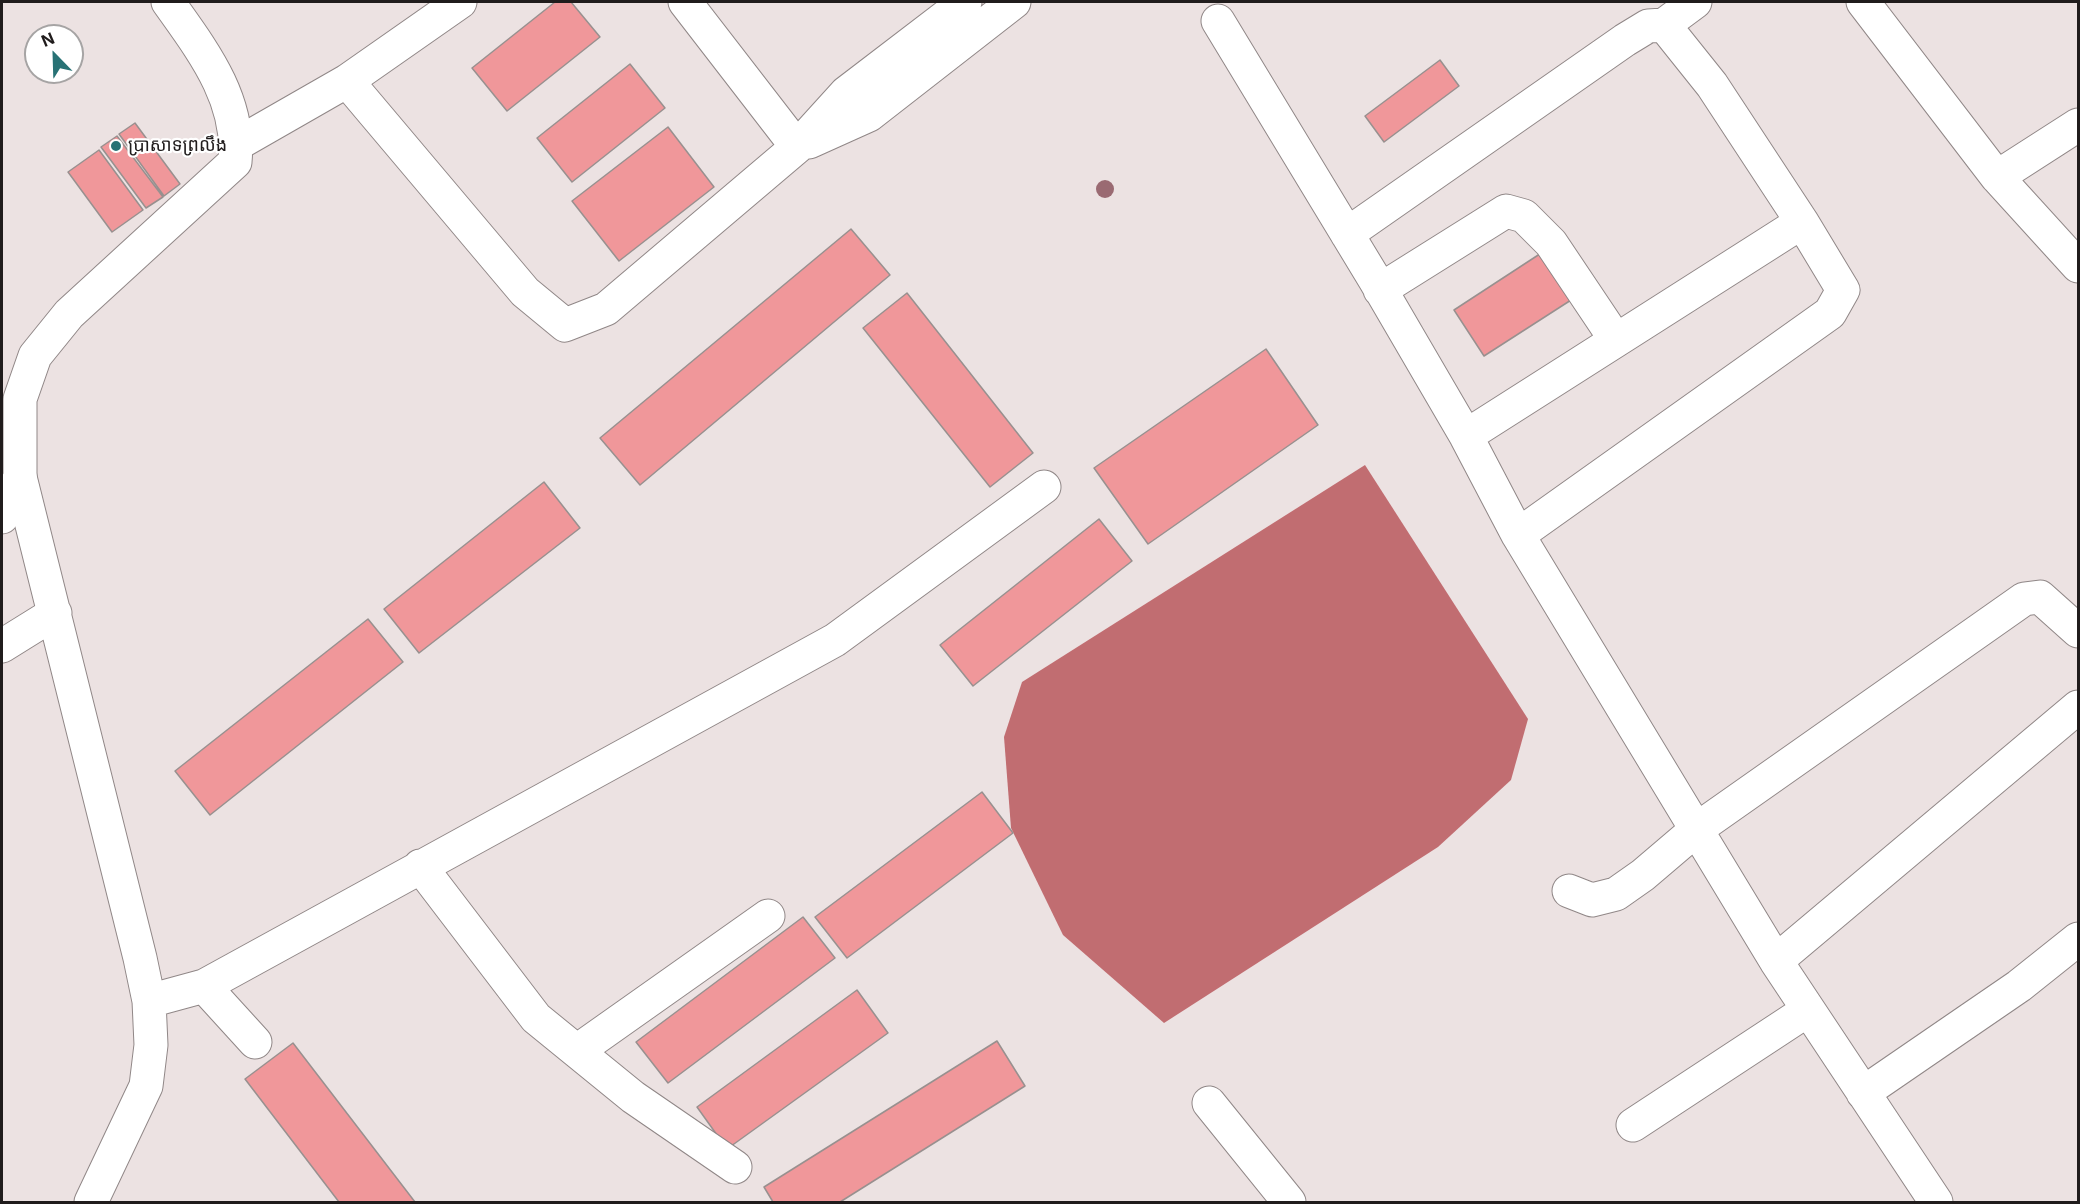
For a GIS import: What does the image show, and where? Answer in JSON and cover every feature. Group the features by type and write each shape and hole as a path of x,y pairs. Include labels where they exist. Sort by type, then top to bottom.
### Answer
{"street":[{"path":"91,1203 146,1086 151,1045 149,1001 20,477 20,399 35,356 69,314 235,162 237,144 229,103 211,63 168,2"},
{"path":"237,144 347,81 460,2"},
{"path":"685,2 797,147"},
{"path":"347,81 525,292 566,326 606,309 797,147 846,93 965,2"},
{"path":"797,147 869,115 1014,2"},
{"path":"1347,234 1625,40 1648,26 1664,25 1695,2"},
{"path":"1863,2 1997,177 2079,266"},
{"path":"1218,21 1466,436 1518,535 1776,961 1936,1203"},
{"path":"1518,535 1830,313 1843,290 1802,222 1712,85 1664,25"},
{"path":"1997,177 2079,125"},
{"path":"1380,290 1506,211 1524,216 1551,243 1617,339"},
{"path":"1466,436 1802,222"},
{"path":"2,517 20,477"},
{"path":"149,1001 204,986 835,640 1044,487"},
{"path":"1569,891 1592,900 1616,894 1643,875 1697,829 2024,598 2040,597 2079,631"},
{"path":"2,646 55,613"},
{"path":"1776,961 2079,707"},
{"path":"420,866 536,1018 633,1097 735,1167"},
{"path":"577,1051 768,916"},
{"path":"1863,1093 2019,986 2079,939"},
{"path":"204,986 255,1042"},
{"path":"1632,1125 1808,1010"},
{"path":"1209,1103 1289,1203"}],"shaded area":[{"path":"1365,465 1528,719 1511,780 1438,847 1164,1023 1063,935 1011,828 1004,737 1022,682"}],"building":[{"path":"555,2 571,2 600,37 507,111 472,68"},
{"path":"1440,60 1459,86 1384,142 1365,116"},
{"path":"630,64 665,108 572,182 537,138"},
{"path":"135,123 180,184 164,196 119,134"},
{"path":"668,127 714,187 619,261 572,201"},
{"path":"117,136 163,197 146,208 101,147"},
{"path":"99,150 143,210 112,232 68,172"},
{"path":"851,229 890,275 640,485 600,438"},
{"path":"1552,246 1582,293 1484,356 1454,310"},
{"path":"907,293 1033,453 990,487 863,328"},
{"path":"1266,349 1318,425 1148,544 1094,468"},
{"path":"544,482 580,528 419,653 384,609"},
{"path":"1099,519 1132,561 973,686 940,645"},
{"path":"368,619 403,662 210,815 175,771"},
{"path":"982,792 1013,833 847,958 815,917"},
{"path":"803,917 835,958 668,1083 636,1042"},
{"path":"857,990 888,1033 727,1149 697,1107"},
{"path":"997,1041 1025,1086 840,1202 773,1202 764,1187"},
{"path":"293,1043 415,1202 339,1202 245,1079"}],"place":[{"name":"ប្រាសាទព្រលឹង","path":"116,146"}]}
